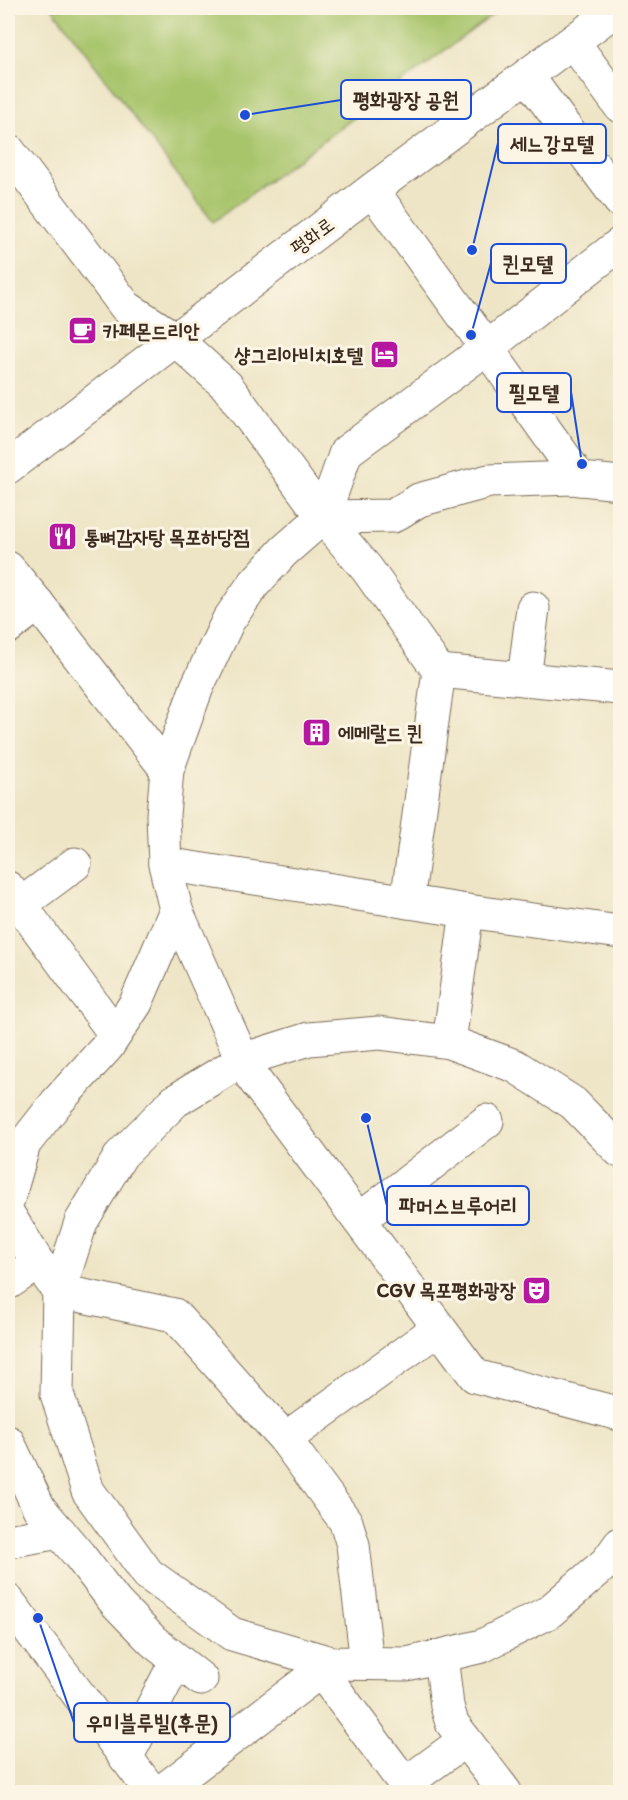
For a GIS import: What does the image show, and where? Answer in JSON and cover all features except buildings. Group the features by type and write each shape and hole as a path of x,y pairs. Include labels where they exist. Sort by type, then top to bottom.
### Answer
{"street":[{"name":"평화로","path":"8,467 372,190 618,8"},
{"path":"573,42 621,106"},
{"path":"527,76 621,201"},
{"path":"10,158 126,308 176,339 227,386 322,518 367,569 439,671 407,902"},
{"path":"372,190 580,479"},
{"path":"621,244 487,348 346,452 322,518 276,560 253,585 228,621 197,687 167,770 163,815 165,864 176,910 247,1070 475,1376 621,1414"},
{"path":"322,518 393,516 419,500 489,481 580,479 621,483"},
{"path":"8,568 167,770"},
{"path":"8,627 38,604"},
{"path":"524,680 533,608"},
{"path":"439,671 621,688"},
{"path":"75,864 14,896 115,1034"},
{"path":"165,864 467,911 621,932"},
{"path":"8,1199 24,1144 57,1102 106,1047 136,1003 176,910"},
{"path":"449,1042 467,911"},
{"path":"621,1151 573,1103 515,1066 449,1042 379,1033 309,1039 242,1060 175,1101 121,1155 81,1222 59,1291 57,1394 88,1491 148,1574 232,1634 326,1667 367,1663 407,1664 482,1646 549,1612 607,1562 621,1544"},
{"path":"359,1220 488,1121"},
{"path":"8,1214 38,1263 59,1291 174,1315 285,1439 346,1522 353,1545 367,1663"},
{"path":"8,1283 38,1263"},
{"path":"285,1439 439,1328"},
{"path":"8,1442 39,1508 116,1603 153,1641 189,1670 126,1758"},
{"path":"8,1541 60,1532"},
{"path":"8,1601 152,1792"},
{"path":"441,1656 447,1706 452,1723 505,1792"},
{"path":"326,1667 405,1784 465,1740"},
{"path":"161,1792 326,1667"}],"green space":[{"path":"52,8 502,8 213,222"}],"place":[{"name":"평화광장 공원","path":"245,115"},
{"name":"세느강모텔","path":"472,250"},
{"name":"카페몬드리안","path":"82,331"},
{"name":"퀸모텔","path":"471,335"},
{"name":"샹그리아비치호텔","path":"384,355"},
{"name":"필모텔","path":"582,464"},
{"name":"통뼈감자탕 목포하당점","path":"63,537"},
{"name":"에메랄드 퀸","path":"317,733"},
{"name":"파머스브루어리","path":"366,1118"},
{"name":"CGV 목포평화광장","path":"537,1290"},
{"name":"우미블루빌(후문)","path":"38,1618"}]}
